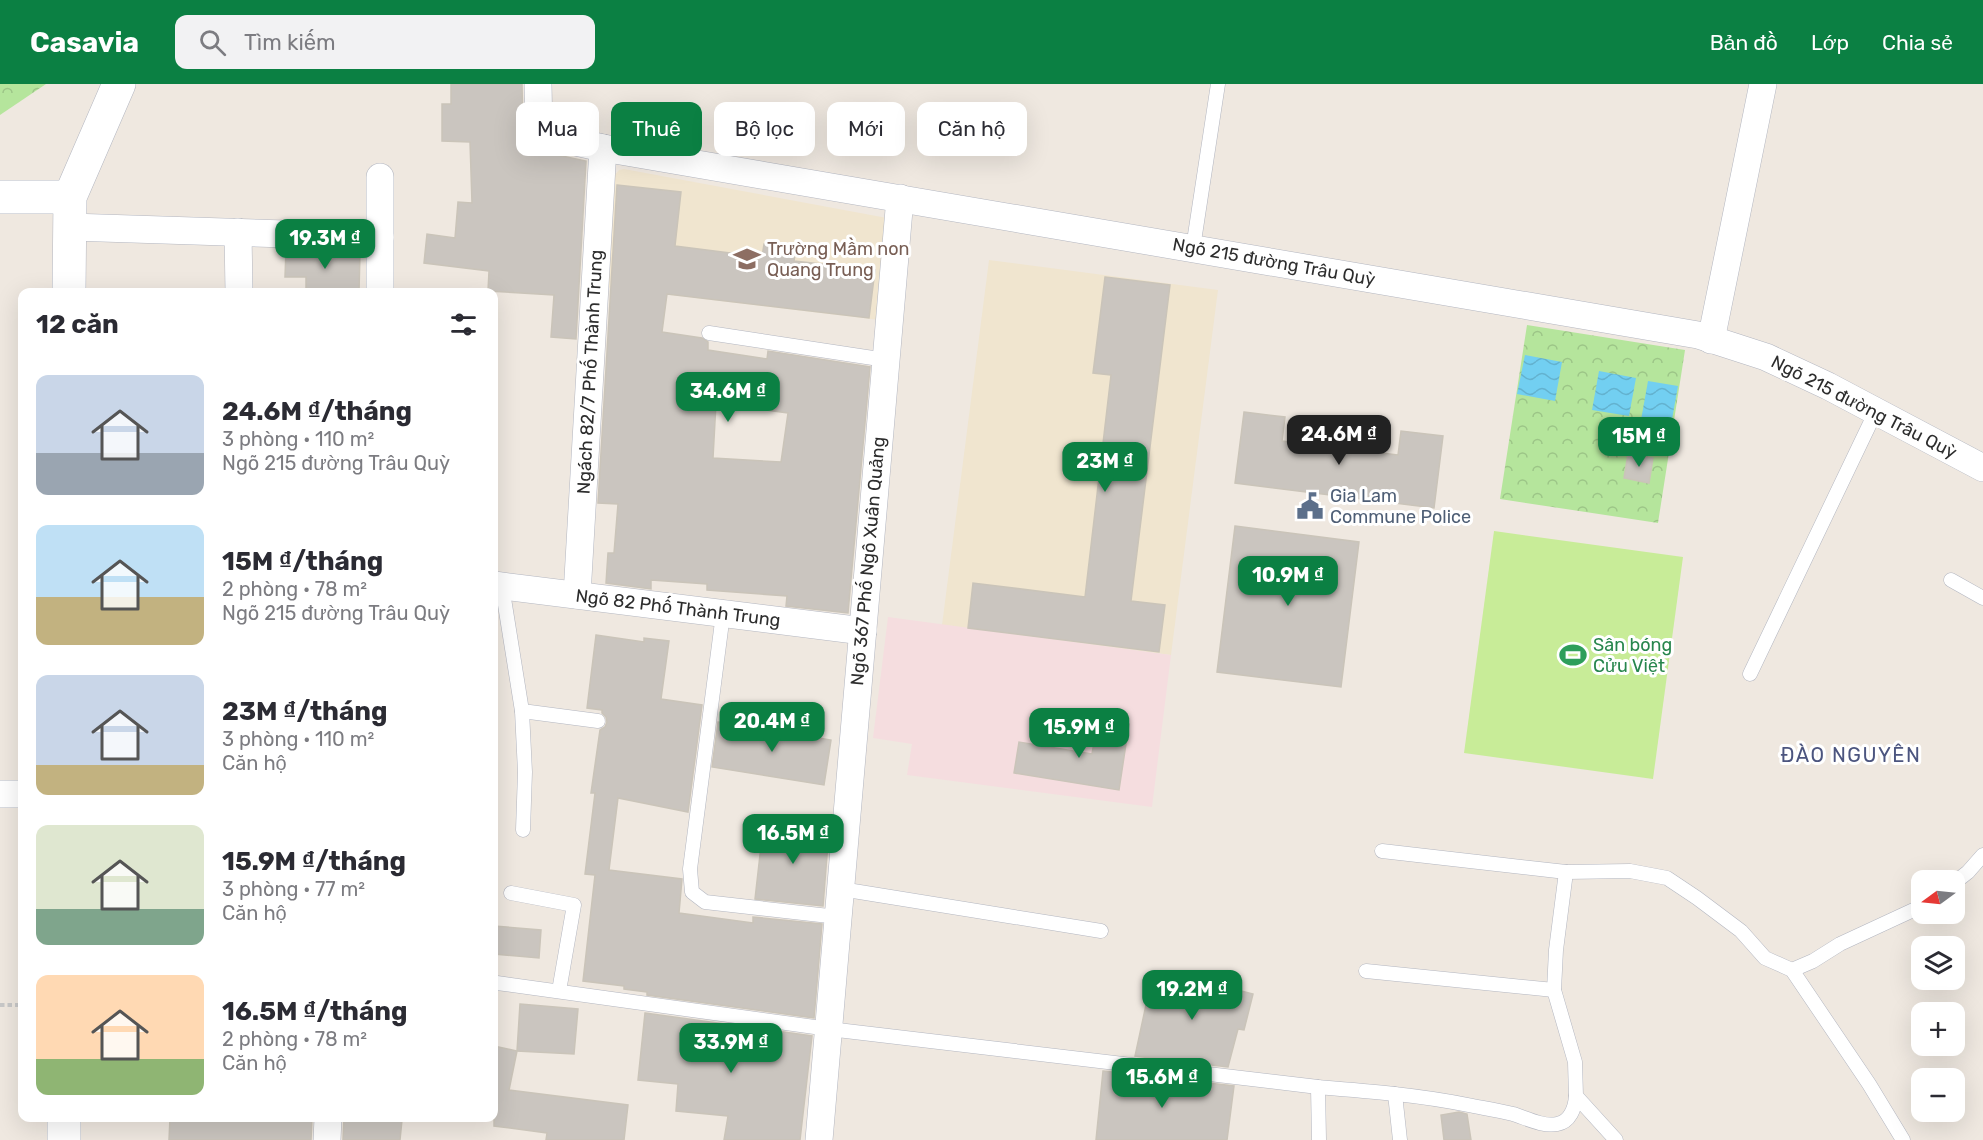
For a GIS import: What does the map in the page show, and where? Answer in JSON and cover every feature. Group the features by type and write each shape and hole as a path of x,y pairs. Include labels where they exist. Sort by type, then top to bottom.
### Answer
{"main road":[{"path":"69,288 70,212 119,84"},
{"path":"0,197 70,212"},
{"path":"64,1122 64,1140"}],"street":[{"name":"Ngõ 215 đường Trâu Quỳ","path":"538,84 539,134 603,148 1698,335 1766,357 1828,386 1983,468"},
{"path":"1711,339 1763,84"},
{"name":"Ngách 82/7 Phố Thành Trung","path":"577,595 603,148"},
{"path":"380,177 380,288"},
{"name":"Ngõ 367 Phố Ngô Xuân Quảng","path":"819,1140 900,198"},
{"path":"70,212 238,232 380,237"},
{"path":"238,232 239,288"},
{"name":"Ngõ 82 Phố Thành Trung","path":"498,586 863,631"},
{"path":"0,794 18,794"},
{"path":"327,1140 328,1122"}],"lane":[{"path":"1193,248 1218,84"},
{"path":"709,333 886,360"},
{"path":"1750,674 1876,411"},
{"path":"1951,580 1983,598"},
{"path":"498,586 522,711 525,772 523,831"},
{"path":"723,614 690,869 692,892 705,902 838,917"},
{"path":"522,711 598,721"},
{"path":"1382,851 1566,873 1630,871 1667,878 1741,931 1766,958 1792,970 1869,1084 1903,1140"},
{"path":"1965,874 1983,855"},
{"path":"498,983 829,1029 1318,1087 1395,1094 1466,1104 1510,1113 1550,1125 1561,1124 1568,1118 1575,1106 1576,1096 1575,1062 1554,990 1556,950 1566,873"},
{"path":"841,889 1101,931"},
{"path":"511,893 574,904 559,991"},
{"path":"1792,970 1813,961 1840,944 1911,911"},
{"path":"1366,971 1554,990"},
{"path":"1318,1087 1319,1140"},
{"path":"1395,1094 1400,1140"},
{"path":"1576,1096 1616,1140"},
{"path":"1548,1140 1550,1125"}],"path":[{"path":"0,1005 18,1005"}],"shaded area":[{"name":"Trường Mầm non Quang Trung","path":"624,169 887,218 880,320 604,287 613,177 619,170"},
{"path":"989,260 1218,290 1171,655 942,625"},
{"path":"888,617 1171,655 1152,807 907,775 912,744 873,738"}],"green space":[{"path":"0,84 46,84 0,115"},
{"path":"1527,325 1685,350 1658,523 1500,499"},
{"name":"Sân bóng Cửu Việt","path":"1494,531 1683,557 1653,779 1464,753"}],"water":[{"path":"1525,355 1562,362 1555,401 1517,394"},
{"path":"1599,371 1636,378 1629,416 1592,410"},
{"path":"1648,381 1678,386 1671,425 1641,420"}],"building":[{"path":"451,84 522,84 522,102 516,102 516,156 562,156 586,161 576,339 551,337 554,295 498,292 498,288 488,288 489,271 424,263 427,234 455,238 458,202 472,203 470,142 442,141 442,104 451,104"},
{"path":"617,185 681,192 675,246 762,257 764,244 796,247 794,261 875,270 869,318 667,294 662,332 702,338 708,342 708,350 767,359 768,351 870,367 848,613 786,606 787,596 707,590 707,584 651,580 651,589 606,583 608,553 614,553 618,504 598,503","holes":["716,403 788,413 781,462 713,458"]},
{"path":"286,250 360,252 359,288 306,288 306,277 285,277"},
{"path":"1105,277 1170,285 1131,601 1165,605 1159,652 968,628 973,583 1085,597 1111,375 1093,373"},
{"path":"1244,412 1285,417 1282,441 1398,455 1401,431 1443,436 1434,508 1235,483"},
{"path":"1628,454 1653,458 1649,483 1624,478"},
{"path":"1235,526 1359,542 1341,687 1217,672"},
{"path":"596,635 644,642 644,638 669,641 661,699 702,705 688,812 618,798 609,870 682,879 679,913 753,923 753,917 822,924 814,1018 647,995 647,992 624,989 624,986 583,981 595,875 585,874 595,793 591,793 600,730 607,722 602,710 587,708"},
{"path":"1098,719 1129,724 1119,790 1014,773 1019,742 1092,754"},
{"path":"718,722 773,731 774,725 797,729 796,734 831,740 824,785 712,767"},
{"path":"767,824 829,830 823,906 755,899 761,846 765,846"},
{"path":"498,926 541,930 539,958 498,954"},
{"path":"1179,975 1253,994 1244,1030 1238,1029 1228,1067 1135,1056 1152,977 1177,982"},
{"path":"520,1004 578,1009 574,1054 517,1051"},
{"path":"645,1013 812,1036 800,1140 724,1140 728,1116 676,1111 678,1084 638,1080"},
{"path":"498,1047 517,1051 509,1090 628,1105 624,1140 546,1140 547,1133 494,1126 494,1122 498,1122"},
{"path":"1103,1071 1234,1086 1227,1140 1096,1140"},
{"path":"1459,1112 1467,1114 1471,1140 1444,1140 1441,1115"},
{"path":"170,1122 312,1122 311,1140 169,1140"},
{"path":"344,1122 402,1122 400,1140 343,1140"}],"place":[{"name":"Trường Mầm non Quang Trung","path":"747,259"},
{"name":"Gia Lam Commune Police","path":"1310,506"},
{"name":"Sân bóng Cửu Việt","path":"1573,655"}],"district":[{"name":"ĐÀO NGUYÊN","path":"1851,755"}]}
